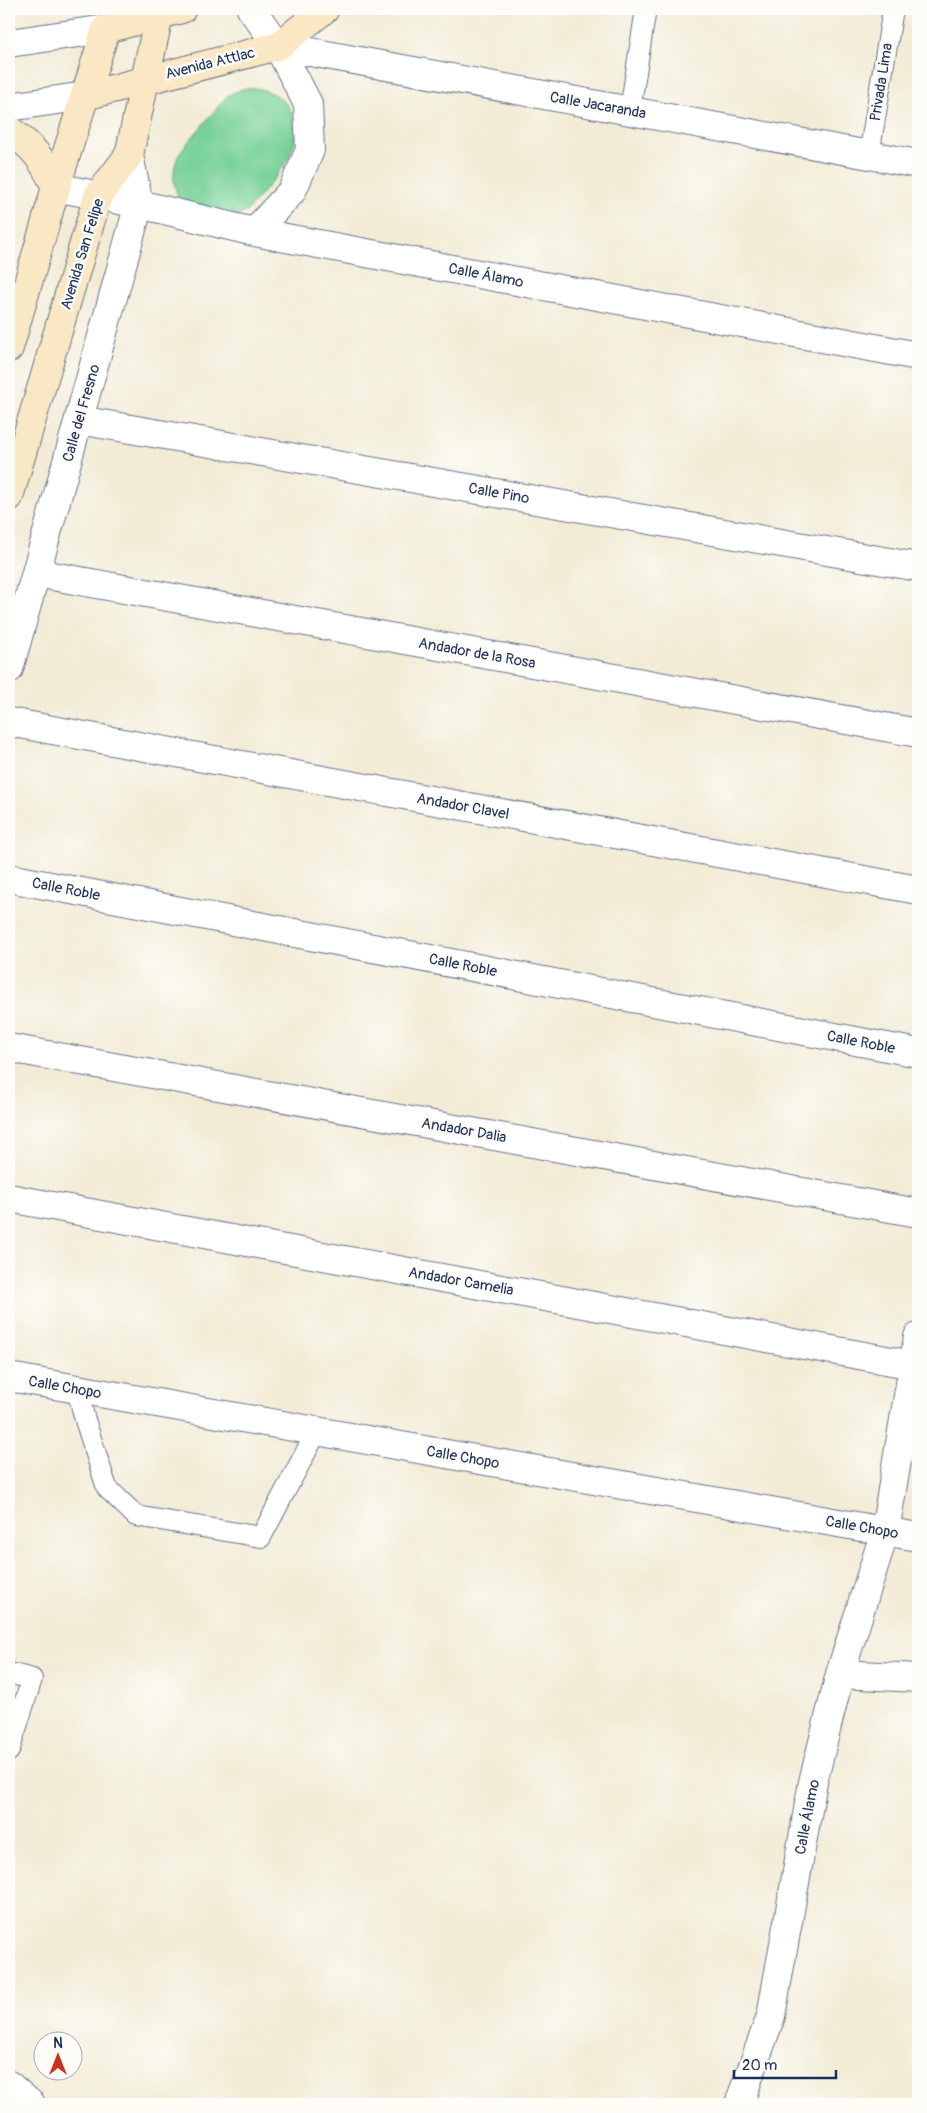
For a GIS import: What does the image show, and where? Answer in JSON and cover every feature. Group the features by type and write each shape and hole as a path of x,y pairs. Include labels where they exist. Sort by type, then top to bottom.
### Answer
{"main road":[{"name":"Avenida Attlac","path":"85,96 278,46 325,9"},
{"path":"9,348 56,187 106,29 170,12"},
{"name":"Avenida San Felipe","path":"9,497 98,196 129,156 144,80 170,12"},
{"path":"9,130 25,141 43,160 56,187"}],"street":[{"path":"251,9 278,46 308,104 310,150 292,191 254,232"},
{"path":"9,43 106,29"},
{"name":"Calle Jacaranda","path":"278,46 918,164"},
{"path":"9,107 85,96"},
{"name":"Calle del Fresno","path":"9,669 139,204 129,156"},
{"name":"Calle Álamo","path":"56,187 139,204 254,232 918,356"},
{"name":"Calle Pino","path":"79,420 918,567"},
{"name":"Andador de la Rosa","path":"36,573 918,732"},
{"name":"Andador Clavel","path":"9,722 918,890"},
{"name":"Calle Roble","path":"9,878 918,1052"},
{"name":"Andador Dalia","path":"9,1048 918,1212"},
{"name":"Andador Camelia","path":"9,1198 913,1365"},
{"name":"Calle Álamo","path":"739,2104 771,2016 814,1782 840,1674 884,1531 918,1337"},
{"name":"Calle Chopo","path":"9,1377 918,1537"},
{"path":"840,1674 918,1678"},
{"path":"9,2085 32,2104"}],"lane":[{"path":"630,110 646,9"},
{"name":"Privada Lima","path":"869,155 893,9"},
{"path":"77,1389 107,1488 136,1516 261,1537 317,1431"},
{"path":"9,1673 32,1680 9,1751"}],"green space":[{"path":"256,88 278,96 292,114 296,128 295,141 283,166 247,211 239,216 182,204 176,191 174,178 175,166 180,152 227,96 242,89"}]}
